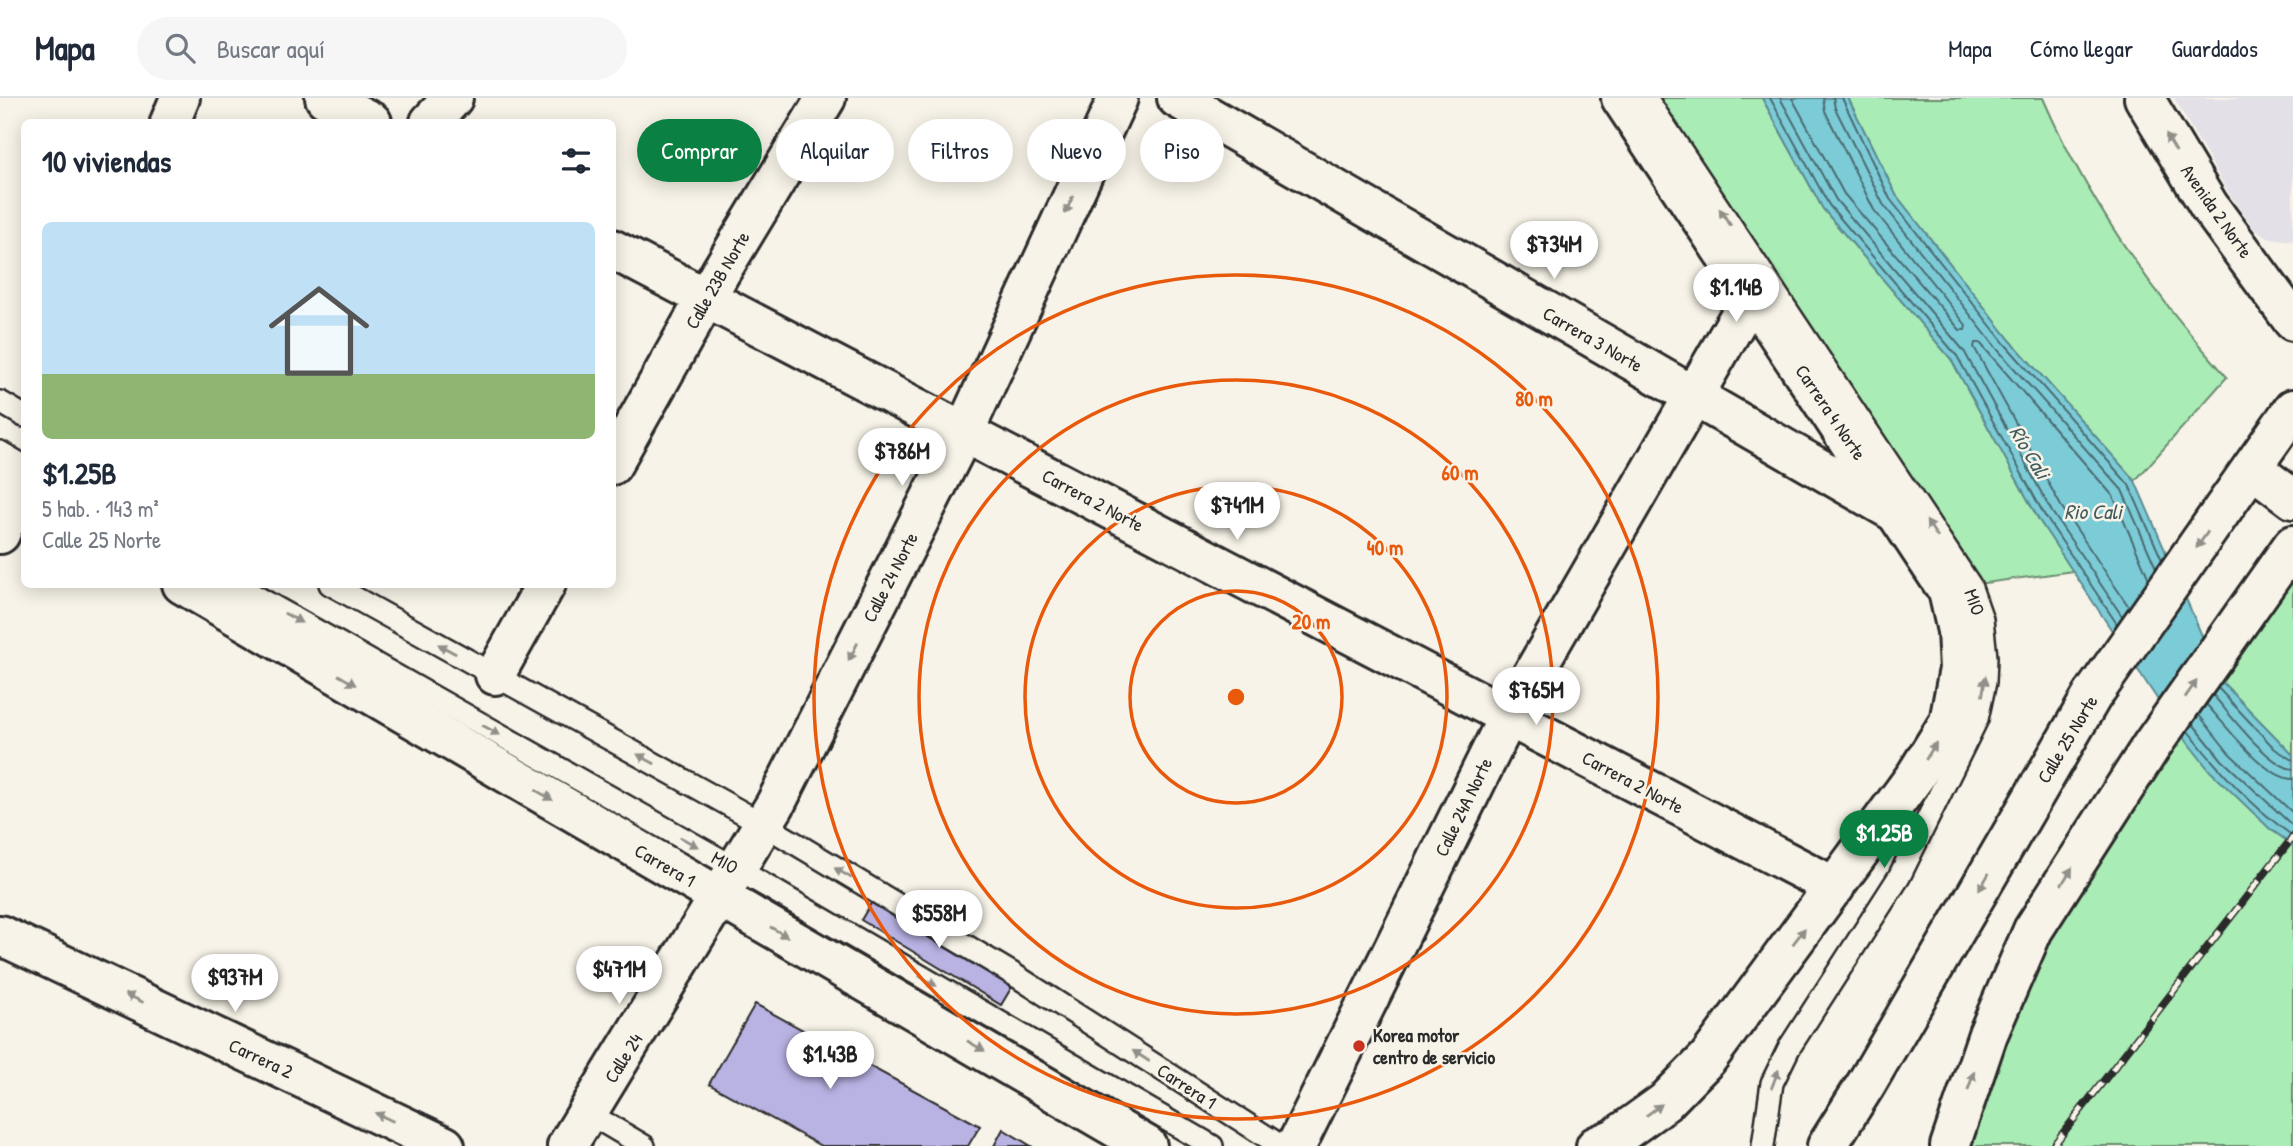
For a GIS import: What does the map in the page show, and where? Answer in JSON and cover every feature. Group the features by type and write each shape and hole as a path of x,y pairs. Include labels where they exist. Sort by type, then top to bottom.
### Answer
{"street":[{"path":"171,119 180,98"},
{"path":"325,98 366,119"},
{"path":"433,119 453,98"},
{"name":"Calle 23B Norte","path":"616,458 706,298 826,98"},
{"name":"Calle 24 Norte","path":"729,883 763,824 964,432 1118,98"},
{"name":"Carrera 3 Norte","path":"1177,98 1901,516"},
{"name":"Carrera 4 Norte","path":"1621,98 1901,516"},
{"name":"Avenida 2 Norte","path":"2144,98 2209,206 2293,321"},
{"name":"Carrera 2 Norte","path":"616,250 1835,887"},
{"path":"2251,260 2284,272 2293,270"},
{"name":"Calle 24A Norte","path":"1297,1146 1508,717 1752,296"},
{"name":"Calle 25 Norte","path":"1827,1146 1866,1084 2092,696 2293,409"},
{"path":"2247,476 2293,499"},
{"path":"0,534 19,481"},
{"path":"1596,1146 1615,1138 1665,1102 1708,1058 1916,775 1949,722 1959,670 1957,631 1948,591 1901,516"},
{"path":"1951,1146 1988,1034 2033,930 2152,745 2292,547"},
{"name":"Carrera 1","path":"189,588 729,883 1147,1146"},
{"path":"495,675 544,588"},
{"name":"Calle 24","path":"567,1146 729,883"},
{"name":"Carrera 2","path":"0,935 445,1146"}],"lane":[{"name":"MIO","path":"1646,98 1970,585 1984,633 1985,682 1977,719 1899,877 1788,1048 1772,1083 1763,1146"},
{"path":"0,402 21,414"},
{"path":"0,452 19,481"},
{"name":"MIO","path":"241,588 729,883 1212,1146"},
{"name":"Carrera 1","path":"337,588 763,824 1013,974 1281,1146"},
{"path":"588,1113 645,1146"}],"shaded area":[{"path":"2174,98 2293,98 2293,241 2270,238 2255,230 2228,192"}],"green space":[{"path":"1646,98 1762,98 1823,209 1951,359 2039,520 2073,571 1970,585"},
{"path":"1848,98 2043,98 2080,174 2124,245 2173,313 2227,377 2135,481 2010,340 1896,195"},
{"path":"2293,567 2293,755 2222,682"},
{"path":"2177,729 2269,828 2293,845 2293,1146 1950,1146 1988,1034"}],"water":[{"name":"Rio Cali","path":"1762,98 1848,98 1896,195 2010,340 2135,481 2222,682 2293,755 2293,845 2269,828 2210,771 2177,729 2039,520 1951,359 1823,209"}],"building":[{"path":"876,895 1016,980 1001,1005 861,920"},
{"path":"755,1004 980,1126 968,1146 821,1146 709,1084"},
{"path":"1003,1129 1031,1146 994,1146"}],"railway":[{"path":"2053,1146 2293,837"}],"place":[{"name":"Korea motor centro de servicio","path":"1359,1046"}],"water label":[{"name":"Río Cali","path":"2030,452"}]}
